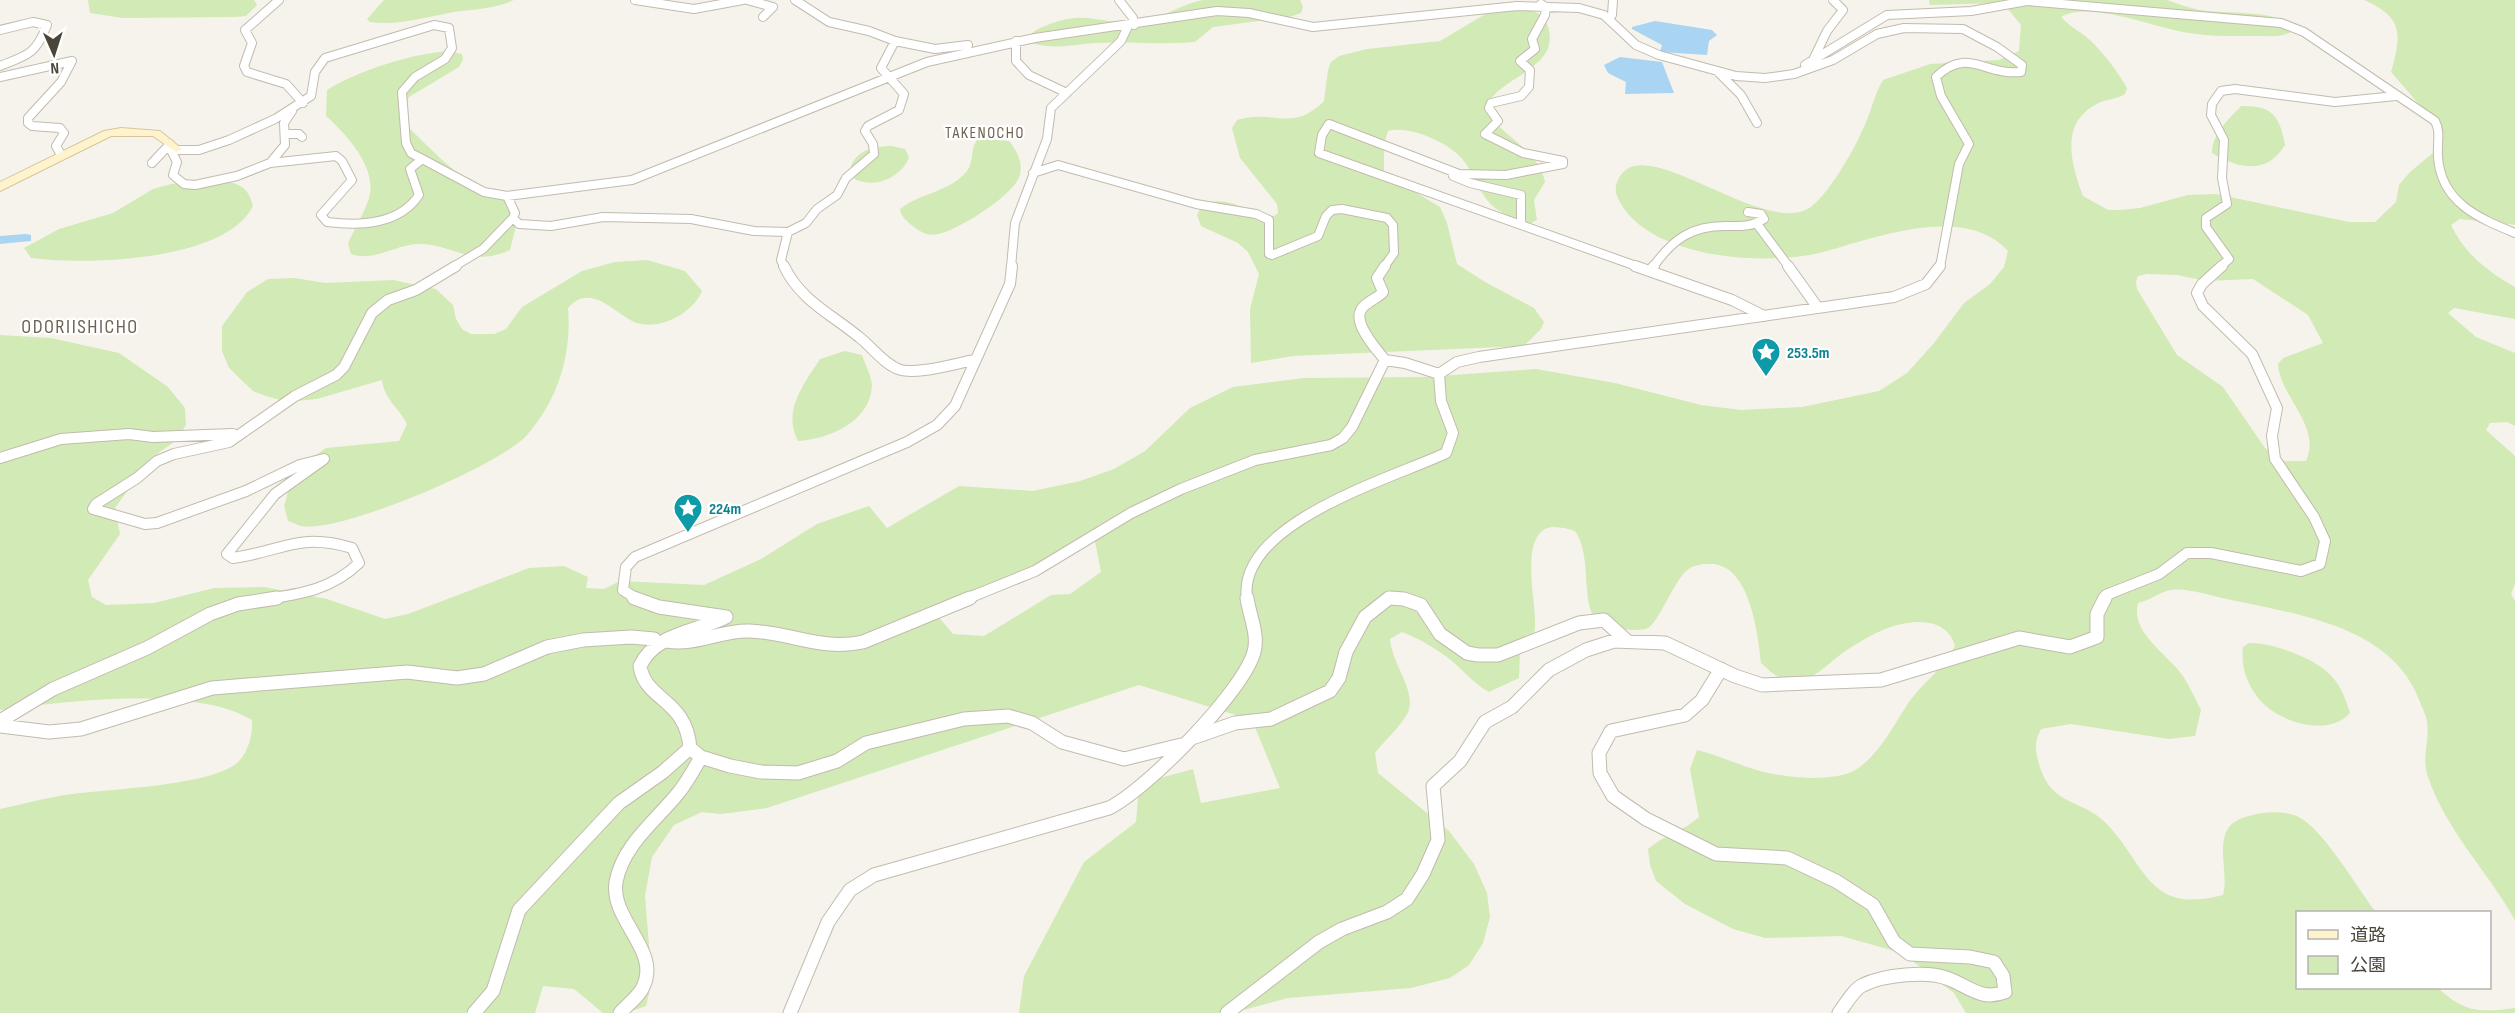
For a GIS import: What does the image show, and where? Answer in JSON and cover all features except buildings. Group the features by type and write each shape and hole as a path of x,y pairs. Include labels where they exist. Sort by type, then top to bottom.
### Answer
{"street":[{"path":"279,0 245,30 252,43 244,66 247,72 286,82 297,92 303,103"},
{"path":"635,0 694,9 745,0 773,7 763,17"},
{"path":"795,0 829,22 869,31 895,41 935,49 1011,37 1015,41 1016,61 1029,75 1067,93"},
{"path":"1119,0 1133,18 1131,26 1121,42 1067,93 1048,115 1047,140 1016,223 1010,284 955,406 945,420 928,433 627,562 624,569 623,590 631,597 647,604 686,612 713,613 726,617 662,642 647,654 641,665 644,682 653,693 678,711 688,726 690,748 700,757 761,772 798,773 837,761 866,743 964,719 1008,716 1032,723 1062,742 1124,759 1190,740 1235,723 1271,719 1330,691 1339,678 1346,652 1365,617 1389,598 1404,598 1421,605 1440,634 1467,653 1478,656 1498,655 1579,623 1604,620 1627,642"},
{"path":"1608,19 1612,15 1613,0"},
{"path":"1813,60 1827,31 1843,10 1833,0"},
{"path":"1785,76 1785,71 1813,60 1887,15 1971,11 2042,0 2219,14 2281,23 2304,32 2435,121 2440,130 2436,141 2440,180 2447,194 2475,214 2515,233"},
{"path":"1521,225 1523,199 1521,195 1493,190 1453,176 1460,174 1506,175 1532,171 1547,165 1563,164 1563,161 1523,153 1490,139 1485,134 1498,121 1489,108 1491,103 1523,96 1528,92 1532,82 1530,70 1520,61 1535,49 1532,39 1545,15 1543,4"},
{"path":"0,186 108,133 121,131 156,133 173,147 200,150 215,146 293,110 303,103 311,96 315,72 325,58 434,25 449,28 454,40 449,56 416,77 402,92 406,143 411,153 421,160 484,192 507,196 632,180 927,62 1015,41 1131,26 1227,10 1313,27 1543,4 1579,8 1594,11 1608,19 1636,45 1659,55 1753,78 1785,76 1833,60 1877,34 1904,28 1963,29 2019,61 2023,68 2021,72 2002,74 1962,60 1953,61 1945,66 1936,77 1941,96 1969,144 1959,164 1940,268 1934,278 1921,289 1894,297 1479,357 1456,362 1439,374"},
{"path":"0,30 33,22 47,25 39,45 30,56 0,66"},
{"path":"513,218 519,224 551,226 603,217 691,219 754,231 788,232 806,223 817,209 837,195 846,178 874,154 873,144 865,131 868,126 899,110 904,94 902,89 881,68 895,41"},
{"path":"956,61 994,51 992,46"},
{"path":"0,77 72,61 64,72 61,82 28,118 28,123 32,126 60,128 64,133 56,146 61,155"},
{"path":"1717,71 1739,92 1758,123"},
{"path":"1227,1013 1281,967 1335,932 1402,904 1426,869 1438,839 1438,817 1432,798 1433,786 1460,761 1485,722 1512,707 1549,670 1586,650 1614,641 1665,643 1720,669 1762,685 1881,680 2019,638 2070,647 2097,637 2097,614 2106,595 2158,574 2187,554 2211,553 2301,571 2320,564 2325,541 2314,517 2275,459 2272,436 2277,408 2252,354 2203,306 2197,293 2202,284 2229,259 2206,227 2206,218 2227,204 2222,178 2224,140 2211,116 2212,104 2221,91 2235,89 2323,103 2374,102 2396,96"},
{"path":"270,163 285,145 284,123 293,110"},
{"path":"1460,174 1329,124 1322,135 1319,153 1732,300 1765,316"},
{"path":"285,134 298,134 302,137"},
{"path":"173,147 171,150 177,162 173,175 184,184 205,184 270,163 336,156 342,161 352,180 344,191 327,204 321,215 327,222 339,225 389,218 412,207 419,195 410,169 421,160"},
{"path":"152,163 173,147"},
{"path":"1033,173 1058,165 1086,175 1159,192 1196,204 1256,214 1269,220 1269,254 1272,255 1318,236 1326,216 1332,210 1342,209 1387,218 1393,225 1394,253 1377,278 1383,292 1361,310 1358,316 1361,325 1385,360 1405,363 1439,374"},
{"path":"0,721 41,693 158,642 219,610 247,603 301,595 338,583 359,563 352,548 322,539 295,541 251,557 233,558 227,554 275,494 324,459 300,465 246,491 157,523 145,524 93,509 96,504 137,478 157,461 174,454 229,442 295,396 336,375 344,367 372,313 379,306 416,290 483,249 513,218 515,213 507,196"},
{"path":"1650,271 1668,245 1688,231 1705,227 1751,227 1764,219 1763,216 1748,212"},
{"path":"1756,224 1763,230 1818,308"},
{"path":"788,232 782,260 792,283 820,310 857,335 897,369 912,371 975,360"},
{"path":"0,726 49,732 81,729 167,700 212,688 407,672 457,678 484,674 546,647 583,640 631,637 654,639 679,645 749,631 820,646 845,647 863,642 1035,571 1131,513 1180,489 1255,460 1315,450 1337,441 1352,427 1375,376 1385,360"},
{"path":"790,1013 828,922 850,890 874,875 1109,808 1121,802 1190,740 1243,674 1253,654 1252,620 1247,604 1246,582 1251,567 1264,552 1320,504 1446,453 1453,433 1441,401 1439,374"},
{"path":"0,458 61,439 129,434 224,437 239,433"},
{"path":"1720,669 1702,700 1685,715 1611,731 1599,753 1600,773 1614,796 1646,819 1693,845 1716,854 1753,854 1787,858 1836,880 1873,905 1894,942 1910,954 1970,957 1994,962 2003,976 2005,992 1995,997 1981,998 1948,978 1917,974 1861,985 1839,1013"},
{"path":"474,1013 492,991 519,910 619,803 663,772 690,748"},
{"path":"620,1013 642,989 649,970 645,954 621,917 616,884 624,861 645,826 677,794 700,757"}],"green space":[{"path":"88,0 254,0 257,5 246,16 123,18 90,13"},
{"path":"384,0 514,0 492,7 412,20 391,23 370,22 367,19"},
{"path":"1203,0 1300,0 1303,7 1301,13 1290,17 1213,27 1195,42 1109,43 1055,47 1038,45 1029,42 1027,38 1040,28 1063,20 1083,18 1121,22 1142,21"},
{"path":"1929,0 2167,0 2199,10 2265,15 2288,23 2295,29 2283,35 2224,36 2189,33 2105,13 2073,13 2061,17 2096,46 2127,88 2125,94 2095,105 2084,113 2077,123 2071,146 2072,159 2083,196 2108,210 2120,210 2140,208 2188,195 2216,194 2349,222 2375,222 2396,202 2399,185 2410,172 2440,147 2430,117 2391,72 2398,37 2393,20 2377,6 2364,0 2515,0 2515,225 2460,219 2451,225 2463,245 2478,261 2515,287 2515,319 2454,308 2448,313 2476,337 2515,353 2515,426 2507,422 2490,423 2486,430 2515,456 2515,584 2511,594 2515,601 2515,920 2456,833 2436,796 2426,770 2428,730 2426,718 2405,674 2383,652 2357,635 2327,623 2193,591 2173,590 2161,593 2138,603 2137,614 2145,633 2183,676 2201,710 2195,736 2169,739 2071,724 2041,729 2036,746 2044,778 2051,788 2106,823 2152,883 2164,892 2179,898 2198,899 2223,895 2225,879 2223,843 2229,827 2238,820 2262,813 2280,812 2297,816 2312,827 2332,849 2375,911 2296,911 2296,989 2439,989 2456,1002 2473,1009 2515,1008 2515,1013 1966,1013 1954,993 1902,953 1841,936 1765,938 1733,929 1685,904 1656,881 1650,865 1648,849 1699,817 1690,769 1697,750 1757,770 1795,777 1825,778 1851,772 1875,753 1909,702 1946,661 1955,645 1951,636 1938,625 1918,622 1896,625 1865,639 1805,679 1783,679 1761,663 1750,603 1735,576 1725,568 1712,564 1701,564 1686,571 1648,628 1629,630 1613,627 1600,622 1591,611 1588,602 1584,553 1575,531 1557,527 1548,528 1540,533 1532,552 1535,630 1532,644 1520,653 1519,678 1489,692 1474,682 1457,665 1422,641 1402,632 1390,639 1410,698 1403,721 1375,753 1378,773 1449,831 1474,864 1487,893 1490,917 1483,943 1469,965 1450,978 1411,988 1288,998 1232,1013 1019,1013 1024,976 1084,862 1136,822 1139,784 1193,769 1201,803 1280,788 1252,720 1139,685 767,808 721,814 702,812 674,825 652,857 645,896 652,981 646,1006 626,1013 603,1013 574,989 543,986 535,1013 0,1013 0,809 63,795 184,781 225,770 238,762 245,753 251,736 252,720 228,709 198,702 165,699 93,700 0,710 0,335 51,338 119,353 168,387 185,408 186,425 177,440 151,458 115,508 120,534 88,580 92,597 106,605 154,603 214,588 264,587 327,599 385,619 408,614 529,568 564,566 588,577 586,588 604,589 620,581 704,585 761,559 817,524 869,506 887,528 959,486 1033,491 1080,481 1114,469 1145,451 1190,408 1233,387 1304,378 1424,377 1536,369 1615,383 1701,405 1741,410 1802,407 1879,391 1907,373 1934,343 1964,303 1990,284 2004,267 2008,251 1990,237 1968,229 1944,227 1919,228 1893,233 1823,252 1799,256 1770,258 1708,253 1679,245 1652,233 1631,217 1617,196 1618,181 1627,169 1644,165 1691,179 1745,203 1771,211 1794,213 1812,206 1827,190 1850,155 1883,80 1930,64 1999,60 2019,51 2021,25 2003,3 1930,5","holes":["2147,274 2177,275 2206,281 2253,279 2308,315 2323,343 2283,358 2278,364 2285,388 2309,436 2306,461 2285,461 2265,448 2223,387 2177,355 2137,289 2136,282 2138,276","1095,541 1101,572 1070,594 1051,595 984,636 953,634 935,613"]},
{"path":"1492,10 1533,11 1544,19 1548,27 1550,42 1545,54 1536,64 1490,99 1485,111 1528,152 1541,171 1545,182 1534,200 1537,220 1529,224 1495,208 1485,198 1458,154 1440,142 1418,133 1388,131 1384,144 1384,173 1440,207 1447,223 1457,264 1534,308 1544,322 1541,329 1524,346 1293,356 1251,363 1250,309 1259,274 1248,252 1238,243 1201,226 1197,215 1203,206 1221,201 1274,216 1278,213 1277,204 1240,158 1232,128 1237,120 1250,117 1292,118 1302,116 1313,111 1324,101 1328,70 1331,62 1339,56 1367,49 1440,41"},
{"path":"448,51 462,54 463,59 459,67 409,97 405,105 406,125 466,180 517,207 518,218 510,250 486,257 436,246 414,244 369,256 351,254 348,244 369,198 371,187 365,164 358,152 326,116 327,90 354,76 386,64"},
{"path":"2241,106 2267,110 2273,114 2280,127 2285,145 2278,155 2261,165 2232,163 2212,153 2218,133"},
{"path":"977,140 1009,141 1012,145 1021,166 1016,183 985,210 948,231 931,235 910,224 902,216 900,209 960,178 969,167"},
{"path":"892,146 905,149 909,157 900,171 886,180 877,182 869,183 853,178 851,166 858,156 874,148"},
{"path":"218,179 241,186 251,199 253,206 238,225 214,239 185,249 152,256 85,261 31,258 24,248 59,229 113,213 153,189 171,184"},
{"path":"647,260 685,271 702,291 697,299 682,314 652,325 632,321 608,305 592,298 576,301 568,308 568,342 555,392 527,435 511,448 454,479 382,509 321,526 301,526 288,521 284,506 288,492 309,460 326,448 399,441 407,424 386,393 382,380 317,399 287,402 253,391 229,368 222,351 222,326 247,292 268,279 295,278 325,283 393,280 436,289 453,305 456,319 462,329 471,334 494,334 506,329 522,307 582,271 615,262"},
{"path":"845,351 862,355 872,386 870,399 856,419 846,426 822,437 798,441 792,419 802,388 820,359"},
{"path":"2249,643 2270,645 2294,653 2318,665 2337,683 2350,713 2340,721 2315,726 2301,724 2275,712 2256,695 2247,678 2243,666 2243,647"}],"water":[{"path":"1655,21 1712,30 1717,35 1709,41 1707,55 1660,52 1662,45 1632,29 1632,27"},
{"path":"1620,57 1662,62 1674,93 1625,94 1626,82 1608,73 1604,65"}],"waterway":[{"path":"0,240 26,238"}],"place":[{"name":"253.5m","path":"1766,378"},
{"name":"224m","path":"688,534"}],"district":[{"name":"TAKENOCHO","path":"985,132"},
{"name":"ODORIISHICHO","path":"80,326"}]}
